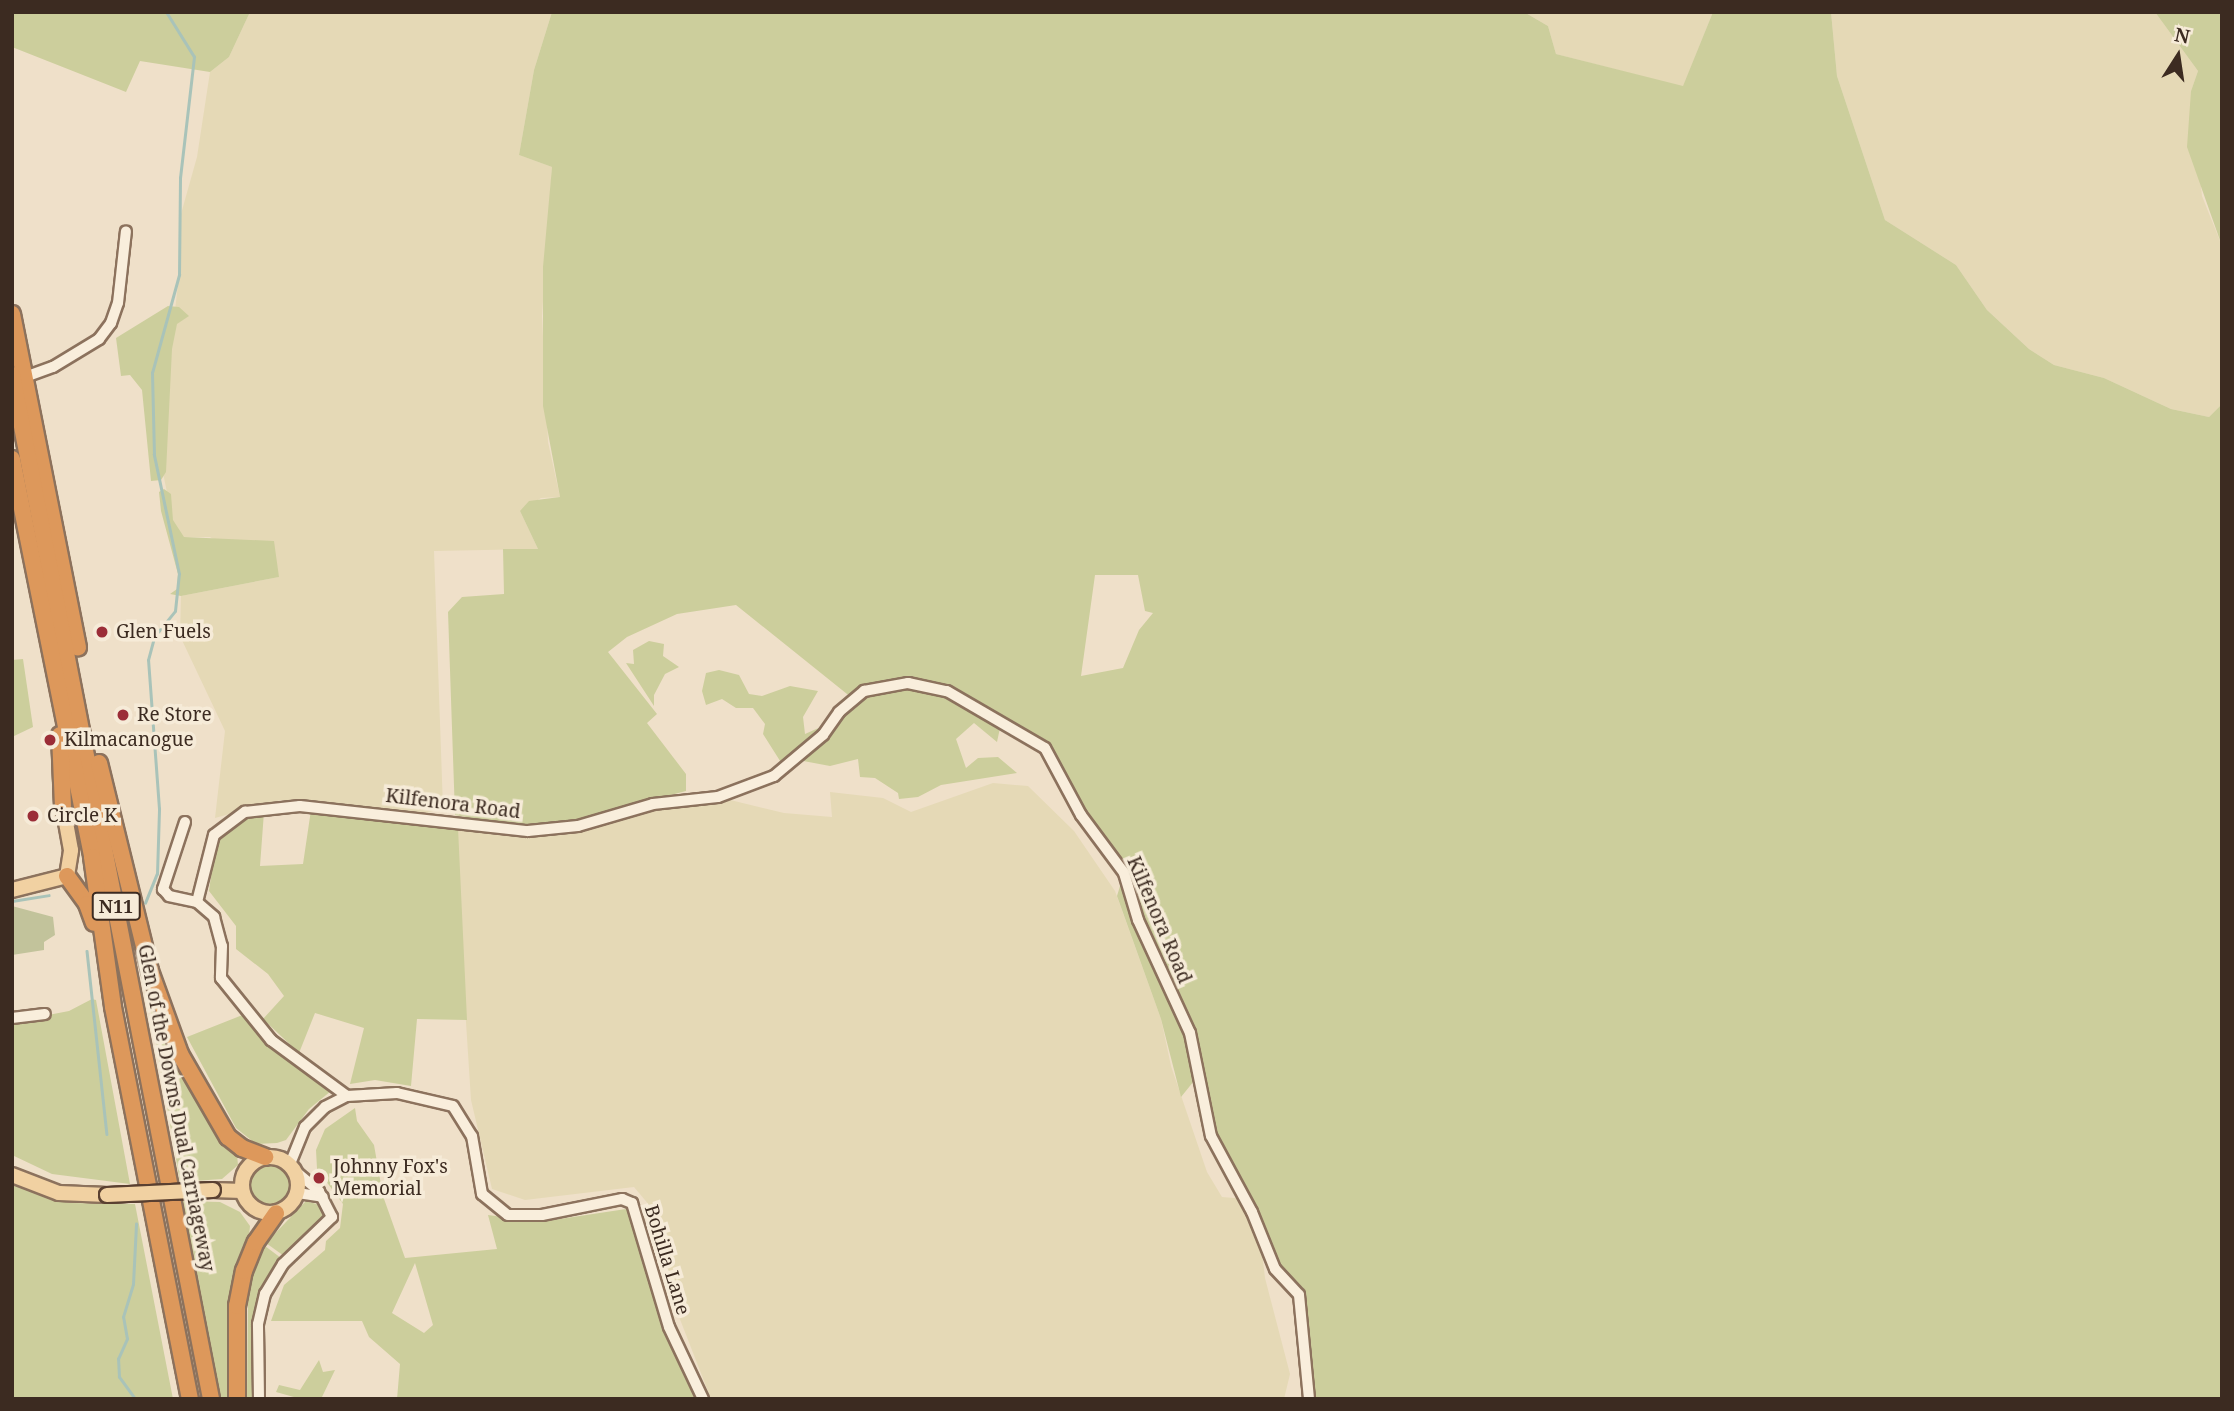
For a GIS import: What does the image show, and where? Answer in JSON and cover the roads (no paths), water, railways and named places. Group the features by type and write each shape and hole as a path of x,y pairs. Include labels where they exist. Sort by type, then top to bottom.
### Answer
{"highway":[{"name":"N11","path":"12,314 19,376 97,755 155,985 180,1054 206,1103 228,1137 265,1157"},
{"name":"Glen of the Downs Dual Carriageway","path":"19,376 69,659 211,1399"},
{"name":"N11","path":"12,459 57,677 63,806"},
{"name":"Glen of the Downs Dual Carriageway","path":"57,677 92,857 113,1007 190,1399"},
{"name":"N11","path":"67,876 92,914 113,1007"},
{"path":"237,1399 239,1294 256,1242 276,1213"}],"main road":[{"path":"12,890 67,876 71,850 63,806"},
{"path":"265,1157 292,1167 298,1193 290,1206 276,1213 253,1208 242,1191 249,1166 265,1157"},
{"path":"12,1175 59,1193 107,1195 242,1191"}],"street":[{"path":"19,376 53,367 99,339 111,323 118,303 126,231"},
{"name":"Kilfenora Road","path":"197,902 209,845 219,827 245,812 300,806 528,831 578,826 643,806 718,797 774,776 823,734 839,712 864,691 908,683 947,691 1045,748 1081,815 1125,873 1138,920 1190,1033 1211,1136 1252,1212 1275,1269 1299,1295 1309,1399"},
{"path":"185,821 163,889 169,896 197,902 220,929 221,977 226,987 271,1040 346,1096 312,1119 292,1167 323,1197 332,1217 328,1226 283,1265 260,1309 259,1399"},
{"path":"12,1018 45,1014"},
{"name":"Bohilla Lane","path":"346,1096 397,1093 453,1106 472,1136 482,1194 508,1215 542,1215 622,1199 632,1203 669,1327 703,1399"},
{"path":"298,1193 323,1197"}],"waterway":[{"path":"145,903 157,874 159,809 148,660 154,637 175,611 179,574 154,455 152,373 179,275 180,178 194,57 166,12"},
{"path":"12,901 49,895"},
{"path":"87,951 107,1134"},
{"path":"135,1399 119,1377 118,1359 127,1339 123,1317 133,1284 136,1224"}],"place":[{"name":"Glen Fuels","path":"102,632"},
{"name":"Re Store","path":"123,715"},
{"name":"Kilmacanogue","path":"50,740"},
{"name":"Circle K","path":"33,816"},
{"name":"Johnny Fox's Memorial","path":"319,1178"}]}
